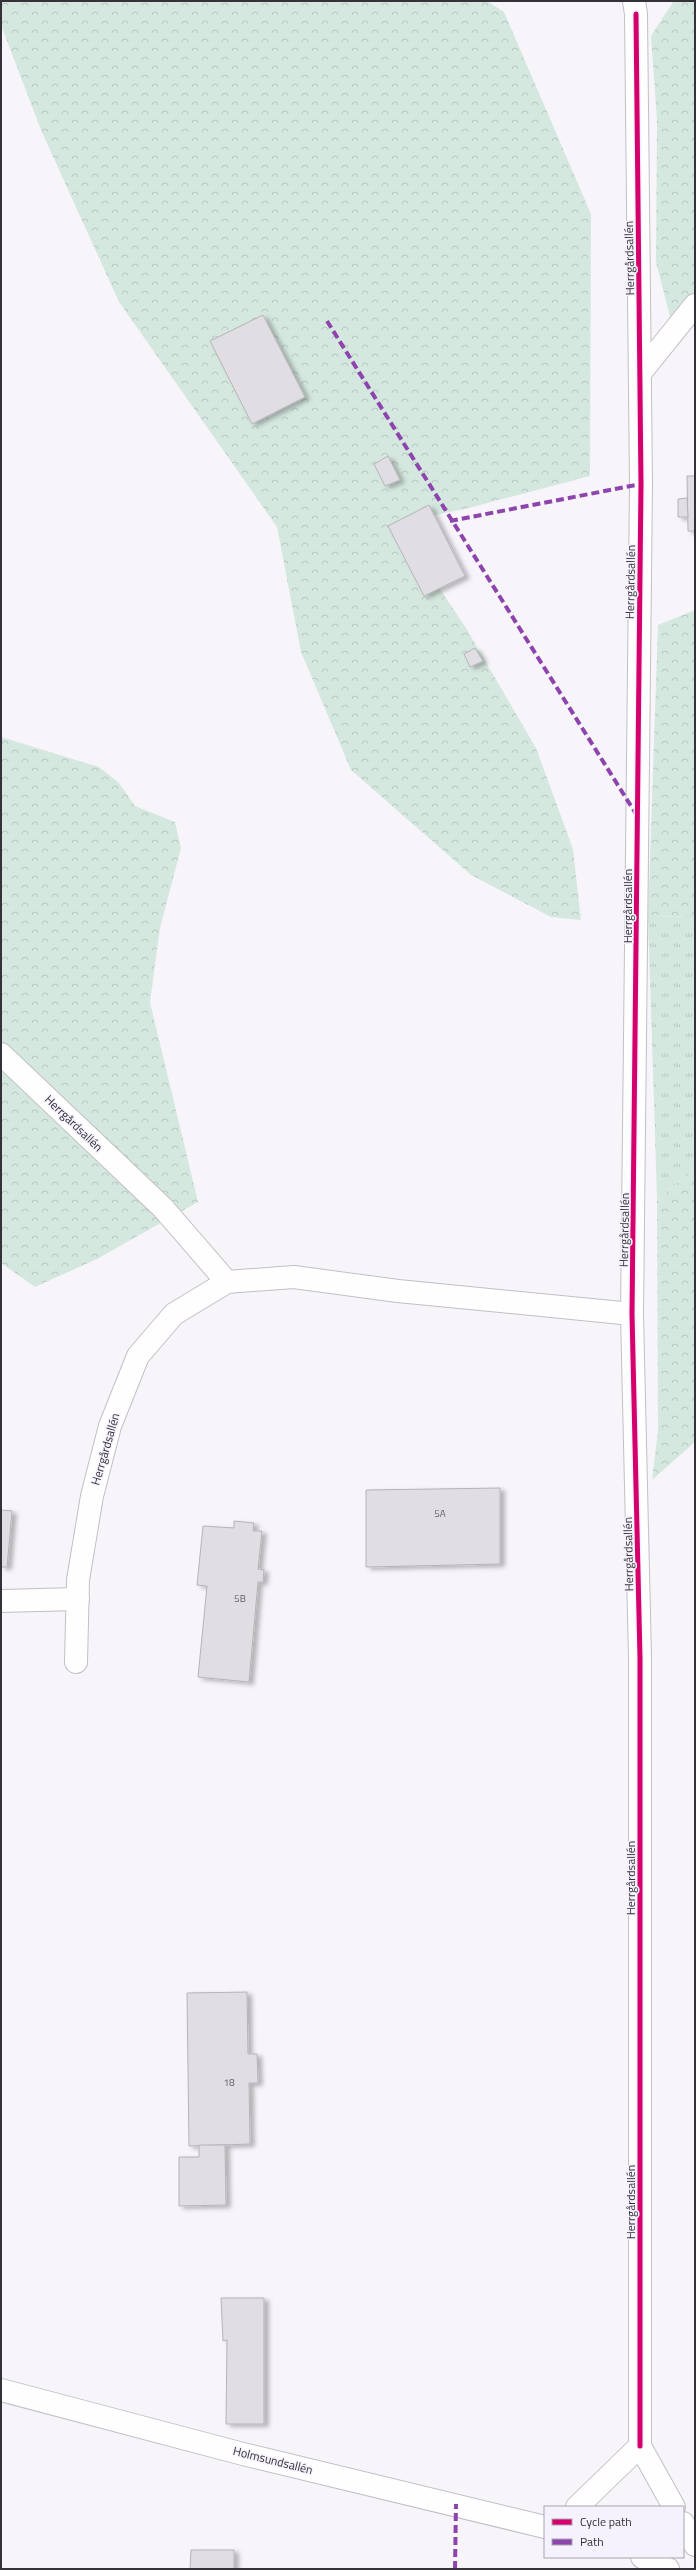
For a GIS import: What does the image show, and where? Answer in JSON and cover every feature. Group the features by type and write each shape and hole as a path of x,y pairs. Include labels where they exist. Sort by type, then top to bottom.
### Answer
{"street":[{"name":"Herrgårdsallén","path":"635,7 641,372 632,1314 640,1658 640,2446"},
{"path":"641,372 695,305"},
{"name":"Herrgårdsallén","path":"1,1054 163,1208 226,1282"},
{"name":"Herrgårdsallén","path":"76,1662 78,1599 92,1496 110,1426 138,1356 174,1314 226,1282 294,1276 398,1291 632,1314"},
{"path":"1,1600 78,1599"},
{"name":"Holmsundsallén","path":"1,2390 243,2454 544,2527"},
{"path":"578,2506 640,2446 673,2506"},
{"path":"684,2525 695,2545"},
{"path":"644,2558 668,2569"}],"green space":[{"path":"1,1 487,1 504,12 591,214 590,476 465,509 396,523 466,628 536,748 573,849 581,920 551,917 471,875 351,770 301,652 277,527 119,302 41,130 1,25"},
{"path":"695,1 695,316 671,321 656,262 657,121 651,36 673,2"},
{"path":"695,610 695,916 648,917 658,625"},
{"path":"1,737 99,767 119,783 135,806 175,822 181,848 160,928 150,1002 198,1202 97,1259 35,1287 1,1263"},
{"path":"695,916 695,1169 657,1199 648,917"},
{"path":"695,1169 695,1442 652,1480 658,1431 657,1199"}],"building":[{"path":"263,315 305,397 252,424 210,341"},
{"path":"388,456 400,480 385,486 374,464"},
{"path":"687,476 695,476 695,531 688,531"},
{"path":"687,498 688,517 678,517 678,499"},
{"path":"429,505 465,576 424,596 388,526"},
{"path":"475,648 483,661 470,667 464,654"},
{"path":"500,1488 500,1564 366,1567 366,1490"},
{"path":"1,1510 12,1511 7,1567 1,1567"},
{"path":"234,1521 254,1523 253,1531 262,1531 258,1569 264,1570 263,1582 258,1582 249,1682 198,1677 207,1586 197,1585 203,1526 234,1528"},
{"path":"247,1992 248,2054 257,2054 258,2083 249,2083 250,2144 189,2146 187,1993"},
{"path":"199,2145 225,2145 226,2205 179,2206 179,2157 199,2157"},
{"path":"221,2298 264,2298 264,2424 226,2424 227,2340 223,2341"},
{"path":"191,2550 234,2550 234,2569 190,2569"}],"marked path":[{"path":"327,321 636,814"},
{"path":"450,521 641,484"},
{"path":"455,2569 456,2504"}],"cycle path":[{"path":"636,14 641,484 632,1314 640,1658 640,2446"}]}
